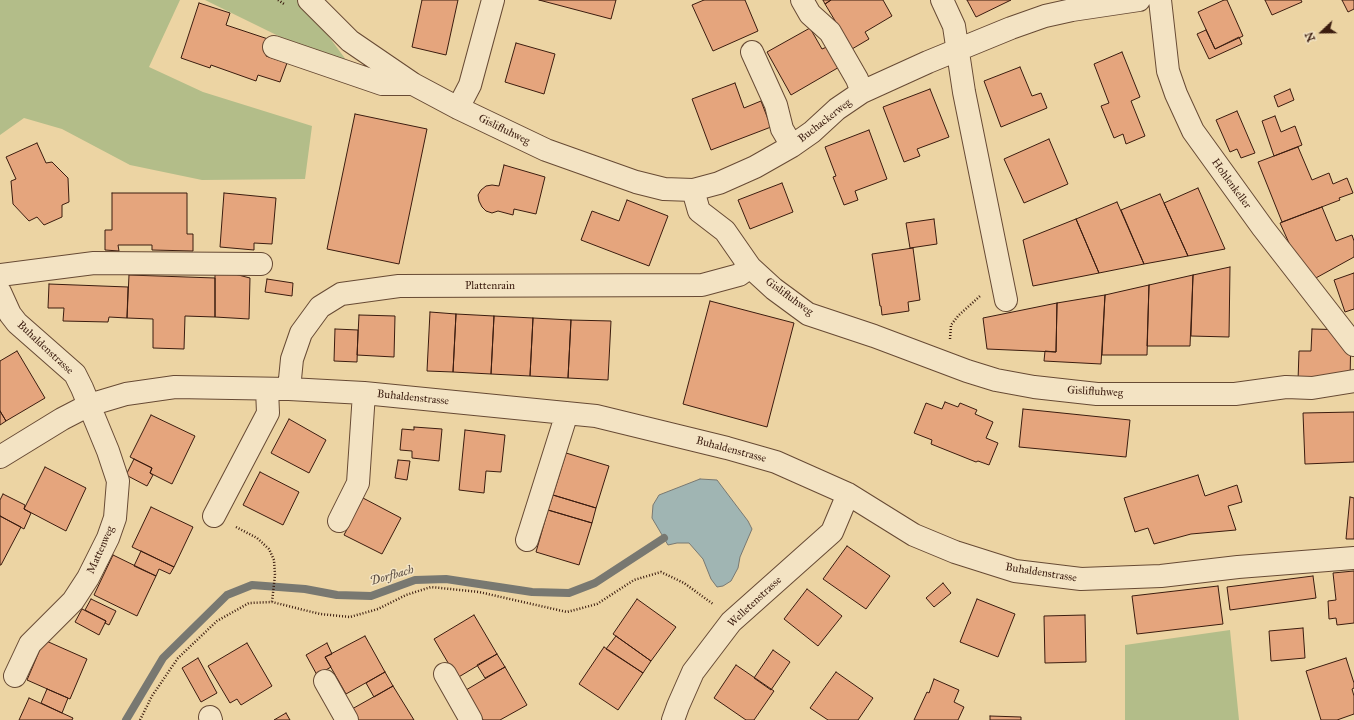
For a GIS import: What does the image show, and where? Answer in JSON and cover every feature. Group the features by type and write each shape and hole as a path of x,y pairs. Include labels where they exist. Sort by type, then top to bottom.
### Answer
{"street":[{"name":"Gislifluhweg","path":"309,0 350,41 413,84 458,108 546,150 636,182 664,189 693,190 699,211 725,231 750,267 774,289 808,314 910,349 968,371 996,380 1034,388 1097,394 1235,394 1286,388 1312,388 1354,381"},
{"path":"458,108 470,85 492,0"},
{"path":"802,0 810,14 830,32 857,79 862,92"},
{"path":"942,0 954,26 964,92 1006,300"},
{"name":"Buchackerweg","path":"693,190 719,182 755,167 792,146 812,132 837,109 862,92 928,62 1045,16 1072,10 1139,0"},
{"name":"Hohlenkeller","path":"1160,0 1168,71 1176,94 1193,131 1272,240 1354,345"},
{"path":"274,47 382,84 413,84"},
{"path":"752,52 776,105 782,128 792,146"},
{"path":"0,275 94,263 261,264"},
{"name":"Plattenrain","path":"289,389 292,359 301,333 320,307 341,294 399,286 702,285 739,275 750,267"},
{"name":"Buhaldenstrasse","path":"0,292 10,314 17,323 75,374 89,405"},
{"name":"Buhaldenstrasse","path":"0,456 56,422 89,405 126,394 175,387 289,389 364,393 596,416 727,448 776,462 848,494 914,535 955,552 1015,571 1082,579 1161,576 1238,567 1354,558"},
{"path":"214,516 268,413 267,389"},
{"path":"339,521 358,483 364,393"},
{"name":"Mattenweg","path":"15,676 30,644 73,601 88,578 108,538 115,518 118,481 108,451 89,405"},
{"path":"527,540 567,413"},
{"name":"Welletenstrasse","path":"673,720 693,672 731,622 832,532 848,494"},
{"path":"445,674 471,720"},
{"path":"325,681 347,720"}],"path":[{"path":"950,340 951,325 958,316 986,289 994,279 1002,277"},
{"path":"214,516 257,538 269,549 274,560 275,575 272,602"},
{"path":"140,720 152,696 178,658 217,621 249,603 272,602 320,614 350,616 378,609 406,595 431,587 479,592 568,612 596,604 634,580 661,572 684,583 714,605 731,622"}],"green space":[{"path":"0,0 180,0 149,67 203,92 312,126 305,179 202,180 130,165 62,129 24,118 0,135"},
{"path":"205,0 302,0 352,68 305,49"},
{"path":"1230,630 1239,720 1125,720 1125,645"}],"shaded area":[{"path":"700,479 717,480 748,521 752,529 740,557 738,568 731,581 723,586 717,587 711,579 703,559 689,543 668,545 652,518 653,505 659,495"}],"building":[{"path":"422,0 458,0 446,55 412,47"},
{"path":"539,0 616,0 611,19"},
{"path":"704,0 745,0 758,31 713,51 692,5"},
{"path":"823,0 831,0 825,4"},
{"path":"831,0 883,0 892,16 865,32 869,39 852,49 825,4"},
{"path":"967,0 1011,0 976,17"},
{"path":"1227,0 1243,36 1215,49 1198,12"},
{"path":"1265,0 1301,0 1302,2 1272,15"},
{"path":"1342,0 1354,0 1354,9 1348,12"},
{"path":"199,3 230,13 226,25 271,40 266,56 287,63 280,82 258,75 256,81 211,65 210,68 181,58"},
{"path":"810,28 822,49 829,46 841,66 791,95 767,52"},
{"path":"1206,30 1215,49 1239,37 1242,44 1209,59 1197,34"},
{"path":"516,43 555,54 544,94 505,82"},
{"path":"1122,52 1140,97 1131,101 1145,136 1126,144 1123,134 1114,138 1101,106 1109,103 1094,64"},
{"path":"1020,67 1032,96 1041,93 1047,108 1001,127 984,81"},
{"path":"735,83 744,108 761,101 771,127 711,150 692,99"},
{"path":"930,89 949,137 917,149 920,156 904,162 883,107"},
{"path":"1290,89 1294,100 1278,107 1274,96"},
{"path":"1237,111 1255,153 1241,158 1237,149 1230,152 1216,120"},
{"path":"355,114 427,129 399,264 327,249"},
{"path":"1275,116 1281,132 1295,126 1302,145 1274,156 1262,121"},
{"path":"869,130 887,179 855,191 858,200 844,205 833,177 836,176 825,147"},
{"path":"1049,139 1068,184 1024,203 1004,159"},
{"path":"37,143 46,163 52,162 68,178 69,202 62,205 62,217 44,225 37,217 29,221 13,204 11,181 16,179 6,157"},
{"path":"1298,147 1312,180 1329,173 1333,184 1347,178 1353,193 1339,198 1340,200 1282,222 1258,162"},
{"path":"504,165 545,177 536,214 514,209 513,215 498,211 492,213 486,211 482,207 478,195 486,186 499,186"},
{"path":"782,183 793,212 750,229 738,200"},
{"path":"1198,188 1225,249 1188,256 1164,203"},
{"path":"112,193 187,193 187,234 193,234 193,251 152,250 152,245 118,245 119,251 105,250 105,230 112,230"},
{"path":"224,193 276,198 272,244 254,243 254,250 220,247"},
{"path":"1160,194 1188,256 1144,264 1121,210"},
{"path":"627,200 668,216 649,266 581,240 592,211 619,221"},
{"path":"1117,202 1144,264 1099,273 1076,219"},
{"path":"1322,207 1336,241 1352,235 1354,241 1354,257 1314,279 1298,263 1280,223"},
{"path":"934,219 937,244 910,248 906,223"},
{"path":"1076,219 1099,273 1033,286 1023,240"},
{"path":"913,248 920,300 908,302 909,311 882,315 872,254"},
{"path":"1230,267 1229,337 1191,336 1193,275"},
{"path":"215,269 250,278 249,319 215,317"},
{"path":"1354,273 1354,309 1345,312 1334,280"},
{"path":"129,275 215,278 215,317 185,316 184,349 153,348 153,319 127,318"},
{"path":"1193,275 1190,346 1147,346 1149,285"},
{"path":"267,279 293,283 292,296 265,292"},
{"path":"49,284 128,287 127,318 109,317 108,322 63,321 64,308 48,308"},
{"path":"1149,285 1147,355 1102,355 1105,295"},
{"path":"1105,295 1101,364 1044,361 1045,351 1056,352 1057,303"},
{"path":"710,301 794,323 767,427 683,404"},
{"path":"1057,303 1056,352 987,349 983,318"},
{"path":"430,312 456,314 453,372 427,371"},
{"path":"456,314 494,316 491,374 453,372"},
{"path":"359,315 395,316 394,357 357,355"},
{"path":"494,316 533,318 530,376 491,374"},
{"path":"533,318 571,320 568,378 530,376"},
{"path":"571,320 611,321 608,380 568,378"},
{"path":"335,329 358,330 357,362 334,361"},
{"path":"1312,329 1351,330 1350,381 1298,381 1299,351 1311,351"},
{"path":"17,351 45,398 6,421 0,411 0,361"},
{"path":"945,402 958,407 960,403 977,410 975,414 993,422 986,438 998,443 989,465 978,461 976,462 931,444 932,440 914,433 926,403 942,409"},
{"path":"1023,409 1130,420 1126,457 1019,447"},
{"path":"0,411 6,421 0,425"},
{"path":"1354,412 1354,462 1305,464 1303,413"},
{"path":"151,415 195,436 172,484 150,473 152,468 130,457"},
{"path":"289,419 326,440 309,473 271,453"},
{"path":"414,427 442,429 439,461 412,458 412,451 400,450 402,429 414,430"},
{"path":"465,430 505,435 501,472 486,471 484,493 459,490"},
{"path":"566,453 609,466 596,508 553,495"},
{"path":"134,459 152,468 150,473 153,475 147,486 126,475"},
{"path":"398,460 410,461 407,480 395,478"},
{"path":"45,467 86,488 66,531 24,509"},
{"path":"260,472 299,492 283,525 243,505"},
{"path":"1198,475 1205,496 1237,485 1242,502 1228,506 1236,530 1191,534 1154,544 1148,528 1135,532 1124,498"},
{"path":"3,494 25,505 24,509 31,513 24,529 0,516 0,500"},
{"path":"553,495 596,508 592,523 548,510"},
{"path":"1350,497 1354,498 1354,539 1346,539"},
{"path":"363,498 401,518 382,554 344,535"},
{"path":"151,507 193,527 174,567 132,547"},
{"path":"548,510 592,523 579,565 536,552"},
{"path":"0,516 21,527 1,565 0,565"},
{"path":"847,546 890,576 866,609 823,579"},
{"path":"141,551 174,567 170,574 159,569 156,576 134,566"},
{"path":"113,555 156,576 137,616 94,595"},
{"path":"1354,571 1354,623 1337,625 1336,618 1329,619 1328,601 1336,600 1333,573"},
{"path":"1313,576 1316,598 1230,610 1227,587"},
{"path":"943,583 951,593 934,607 926,598"},
{"path":"1218,586 1223,624 1137,634 1132,596"},
{"path":"807,589 842,616 818,646 784,619"},
{"path":"91,599 116,611 109,625 105,623 106,621 85,610"},
{"path":"637,599 676,627 651,661 613,634"},
{"path":"977,599 1015,614 998,657 960,642"},
{"path":"82,609 106,621 99,635 75,622"},
{"path":"474,615 497,654 457,678 434,639"},
{"path":"1085,615 1086,662 1045,663 1044,616"},
{"path":"1303,628 1305,658 1271,661 1269,631"},
{"path":"365,636 385,672 346,694 325,657"},
{"path":"616,636 651,661 643,673 606,649"},
{"path":"44,640 87,659 70,699 27,680"},
{"path":"247,643 272,686 241,705 237,699 230,703 208,666"},
{"path":"327,643 332,654 325,657 331,667 317,675 306,655"},
{"path":"604,647 643,673 618,710 579,684"},
{"path":"773,650 790,662 771,690 754,678"},
{"path":"497,654 505,667 485,678 477,665"},
{"path":"198,658 217,693 201,702 182,668"},
{"path":"1346,658 1354,683 1354,688 1352,689 1354,696 1354,714 1337,720 1321,720 1306,671"},
{"path":"736,665 774,691 754,720 746,720 714,698"},
{"path":"505,667 527,705 500,720 483,720 466,690"},
{"path":"385,672 393,686 374,697 366,683"},
{"path":"836,672 873,698 858,720 828,720 810,708"},
{"path":"934,679 959,690 954,702 964,707 958,720 914,720 927,692 929,693"},
{"path":"393,686 414,720 358,720 352,709"},
{"path":"47,689 68,698 62,713 41,703"},
{"path":"29,698 73,718 72,720 19,720"},
{"path":"286,713 290,720 274,720"},
{"path":"990,716 1021,717 1021,720 990,720"}],"waterway":[{"name":"Dorfbach","path":"126,720 163,658 227,595 252,585 305,589 337,595 371,596 415,580 446,579 532,592 569,593 595,583 664,538"}]}
